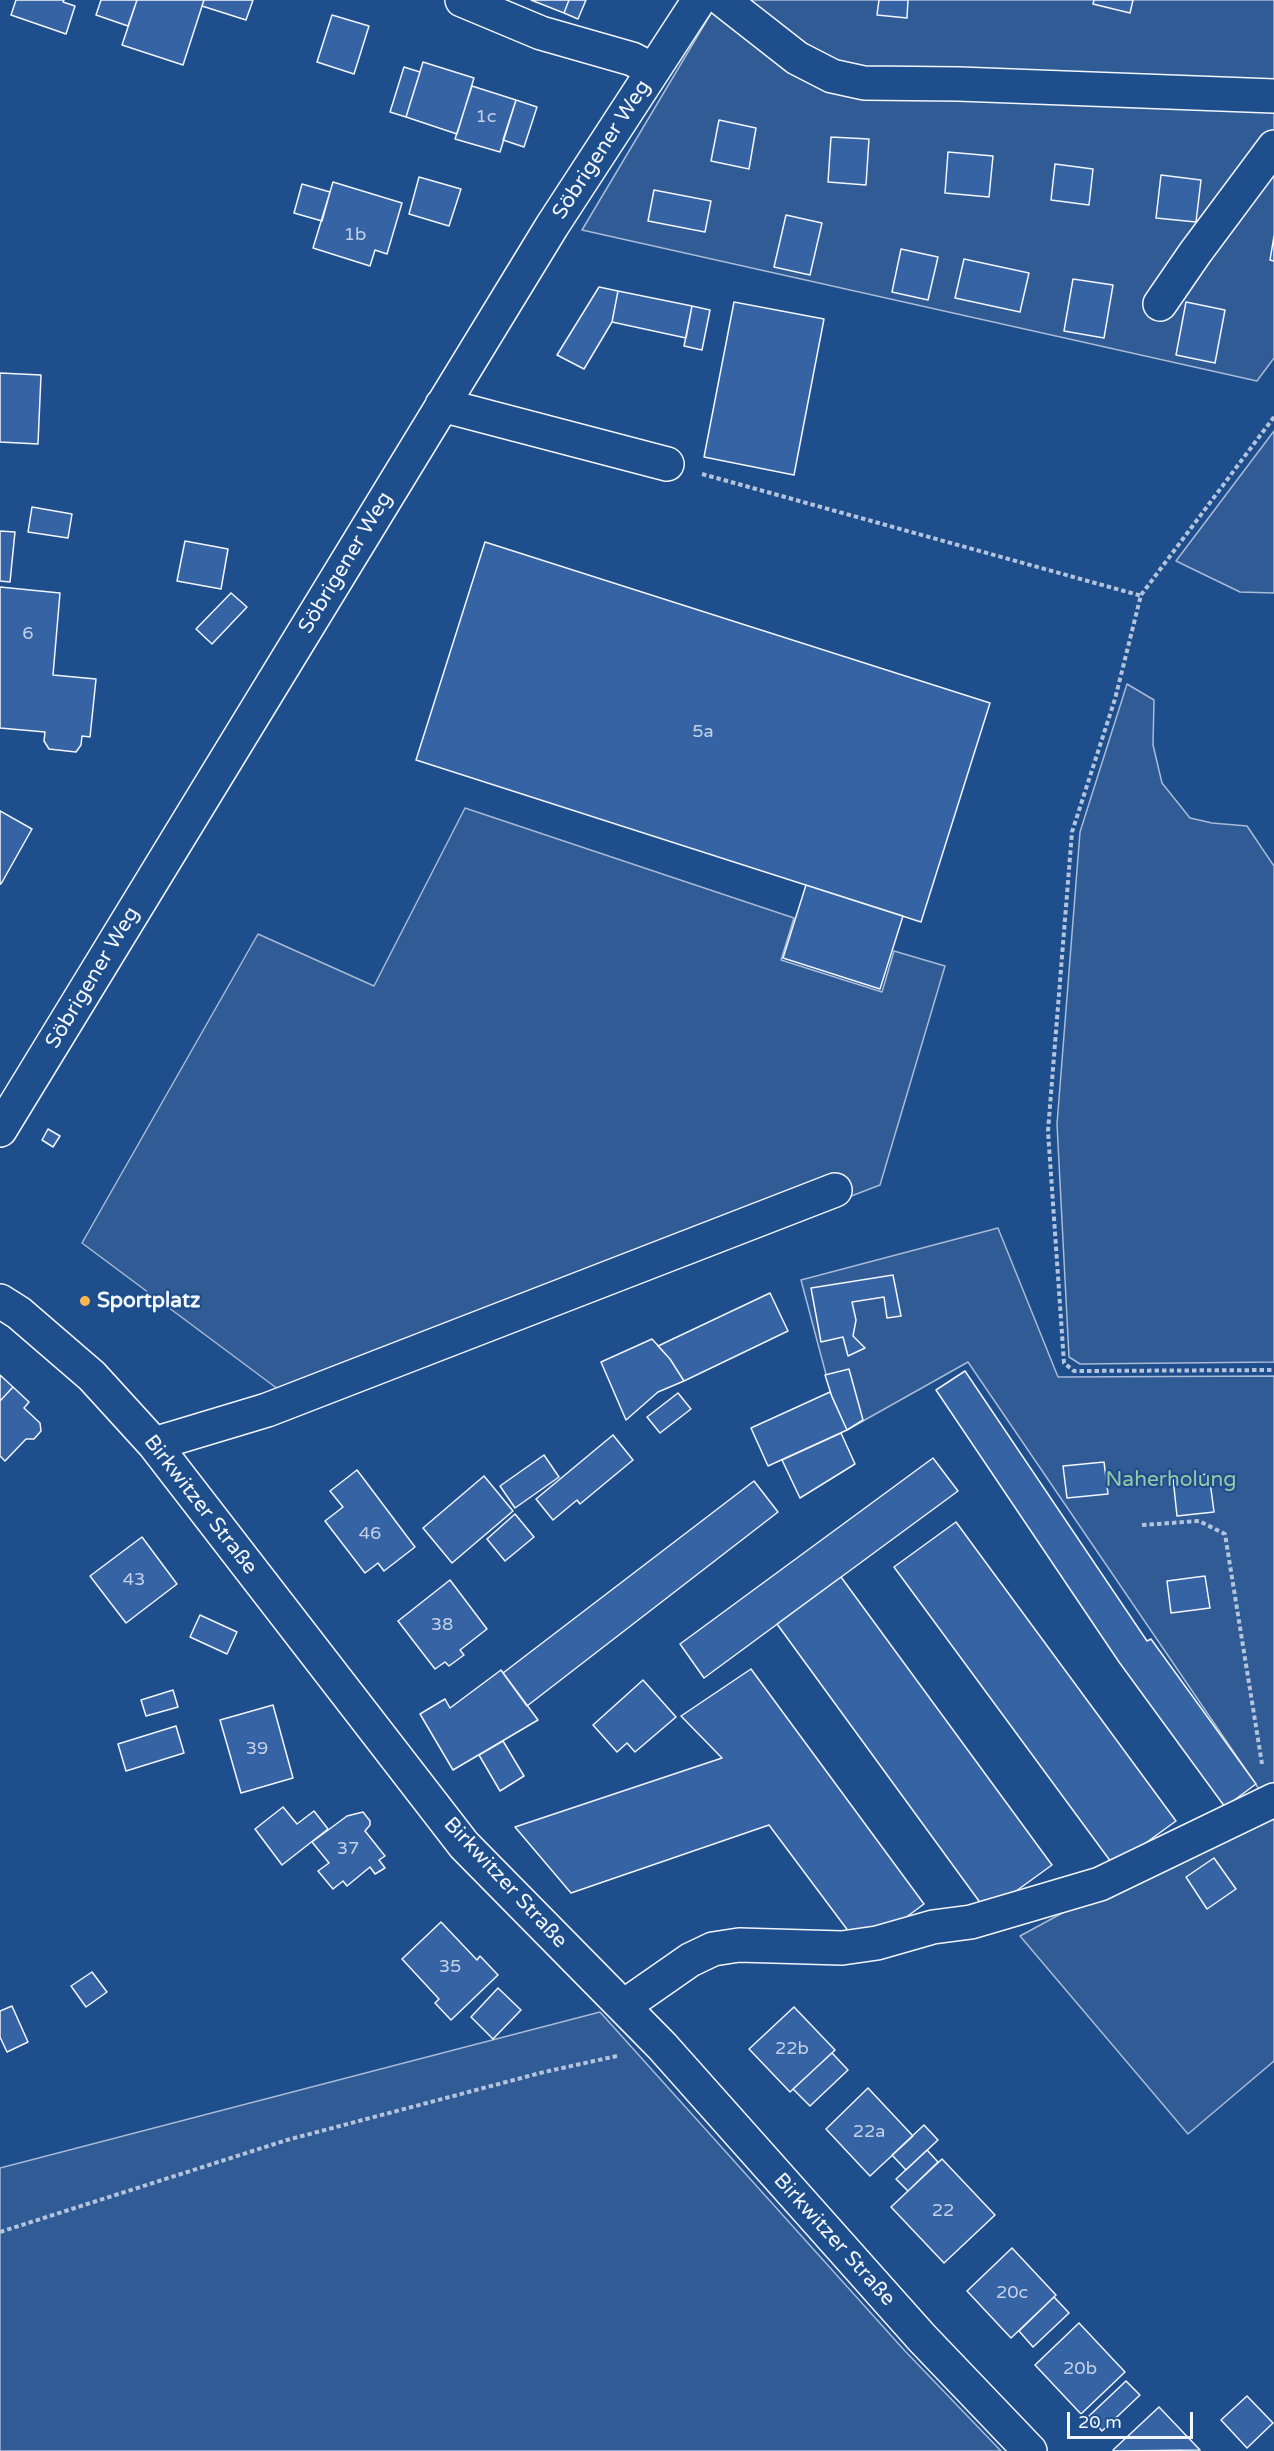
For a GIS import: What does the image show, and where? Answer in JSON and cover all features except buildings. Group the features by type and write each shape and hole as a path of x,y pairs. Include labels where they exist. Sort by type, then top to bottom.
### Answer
{"street":[{"name":"Söbrigener Weg","path":"0,1130 552,226 699,0"},
{"path":"723,0 797,58 832,76 864,83 1274,96"},
{"path":"464,1 541,33 632,59 653,70"},
{"path":"1160,304 1194,253 1274,147"},
{"path":"442,405 667,464"},
{"path":"154,1444 267,1410 835,1190"},
{"name":"Birkwitzer Straße","path":"0,1301 19,1313 92,1376 154,1444 464,1845 662,2046 922,2338 1030,2451"},
{"path":"624,2006 690,1960 713,1949 739,1945 842,1948 877,1943 933,1927 970,1922 1100,1884 1271,1802"}],"path":[{"path":"1274,417 1142,596 1115,699 1072,832 1048,1131 1064,1363 1074,1371 1274,1370"},
{"path":"667,464 1142,596"},
{"path":"1142,1525 1199,1521 1225,1534 1271,1802"},
{"path":"0,2232 287,2140 544,2072 662,2046"}],"shaded area":[{"path":"719,0 1274,0 1274,358 1257,381 582,230"},
{"path":"1274,431 1274,593 1240,592 1176,561"},
{"path":"1127,684 1154,700 1153,745 1162,783 1190,818 1212,823 1247,826 1274,866 1274,1362 1080,1364 1069,1357 1057,1124 1080,832"},
{"path":"465,808 794,918 781,960 882,992 894,951 945,966 880,1185 302,1407 82,1243 258,934 374,986"},
{"name":"Naherholung","path":"998,1228 1058,1377 1274,1376 1274,2061 1188,2134 1020,1936 1219,1828 1261,1792 968,1362 847,1430 832,1397 801,1280"},
{"path":"600,2012 905,2351 1001,2451 0,2451 0,2168"}],"place":[{"name":"Sportplatz","path":"85,1301"}]}
